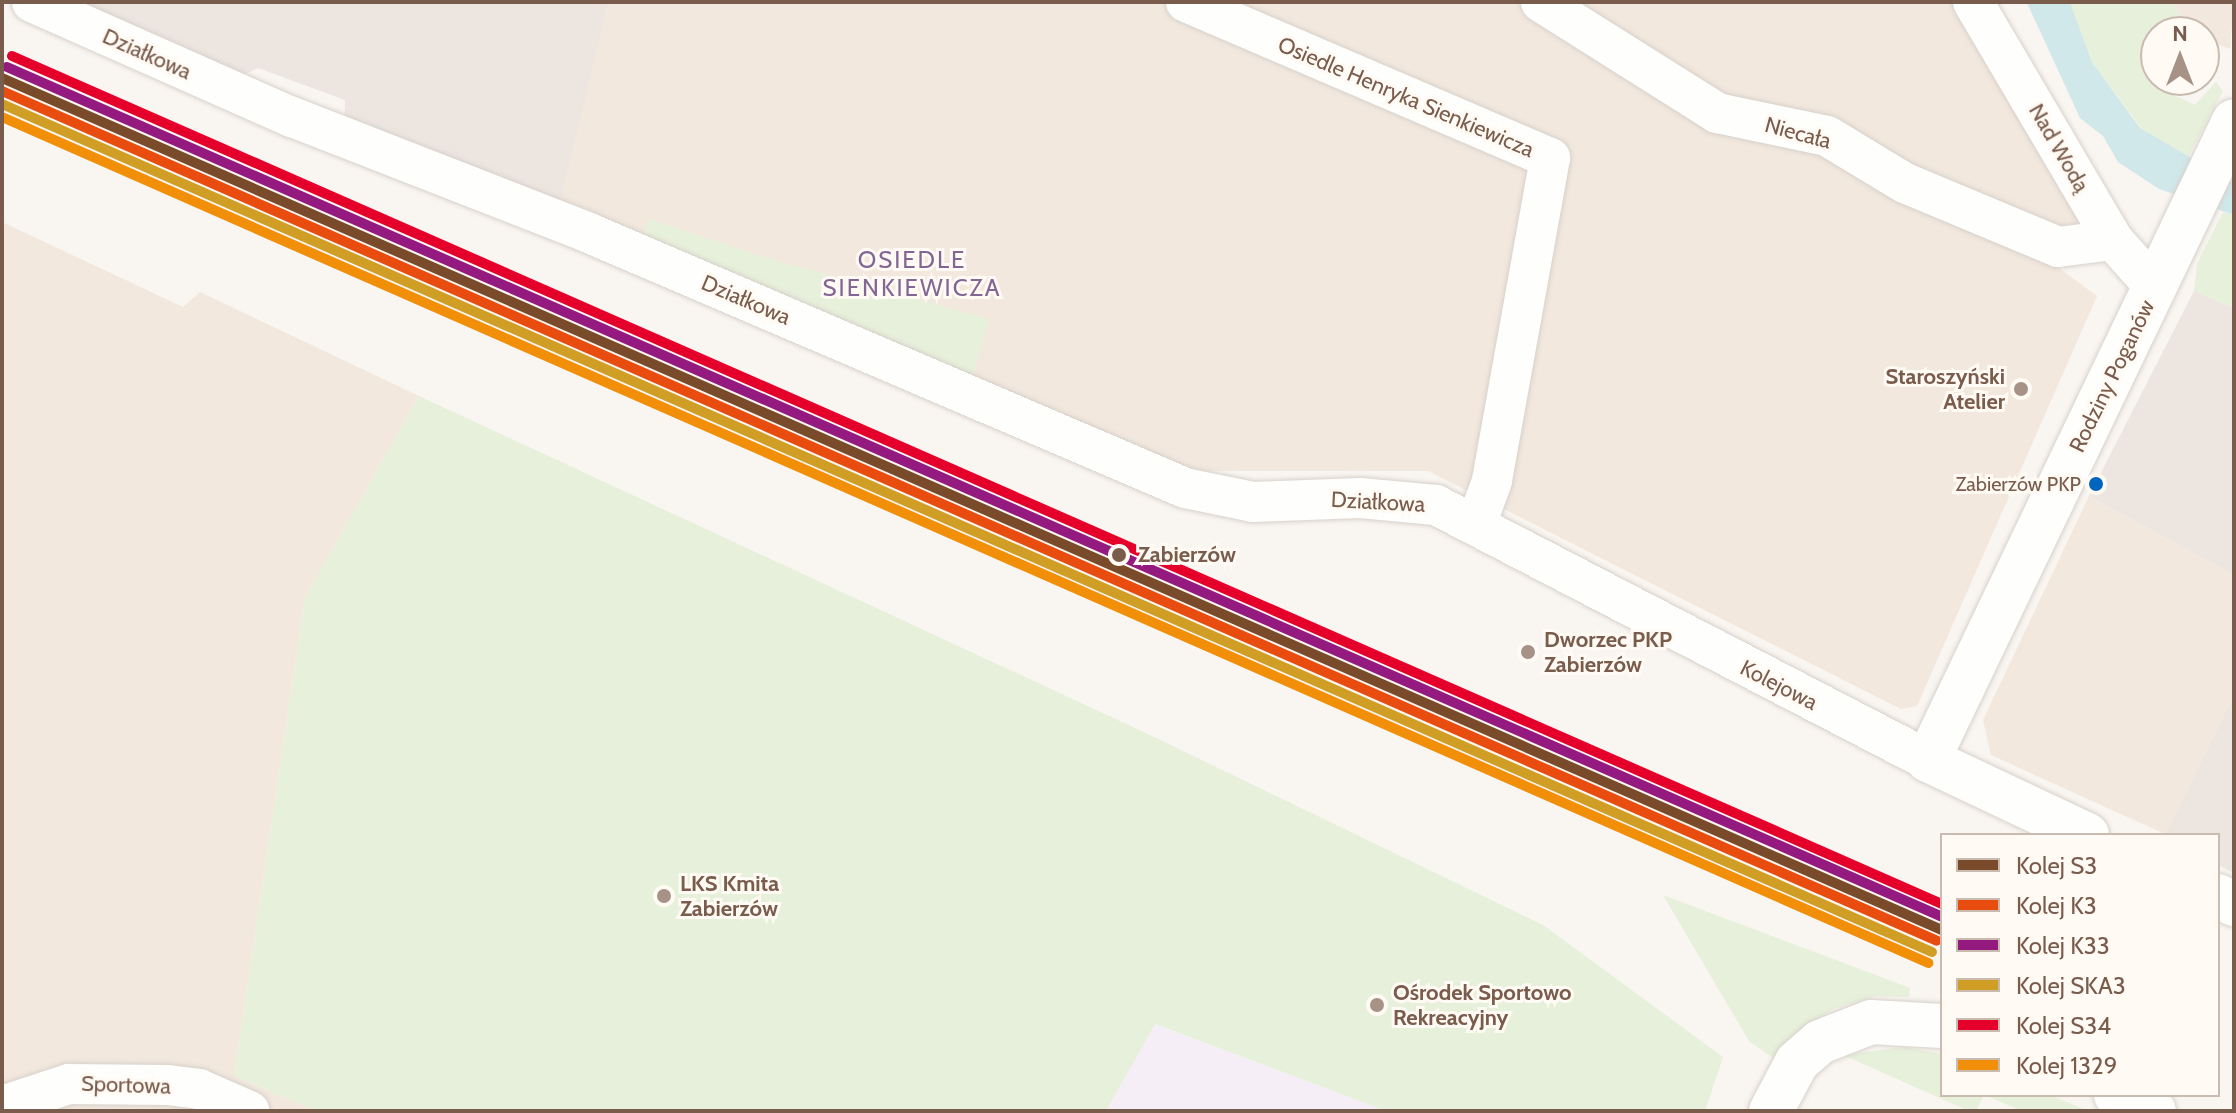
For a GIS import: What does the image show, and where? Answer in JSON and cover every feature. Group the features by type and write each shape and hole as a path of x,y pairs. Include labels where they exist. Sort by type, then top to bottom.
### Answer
{"street":[{"name":"Działkowa","path":"32,2 292,117 589,233 1185,488 1253,502 1405,499 1477,522"},
{"name":"Osiedle Henryka Sienkiewicza","path":"1186,2 1550,158 1492,481 1477,522"},
{"name":"Niecała","path":"1541,2 1717,113 1827,136 1905,183 2058,247 2113,240"},
{"name":"Nad Wodą","path":"1973,2 2113,240 2163,271"},
{"name":"Rodziny Poganów","path":"1928,760 2234,121"},
{"name":"Kolejowa","path":"1477,522 1690,641 2083,833"},
{"path":"1771,1111 1797,1062 1820,1042 1871,1022 1940,1026"},
{"name":"Sportowa","path":"2,1106 69,1084 168,1085 199,1089 249,1111"},
{"path":"2121,1097 2154,1111"}],"shaded area":[{"path":"52,2 608,2 558,211 344,129 345,100 258,68 225,83"},
{"path":"607,2 1954,2 2079,219 2052,263 2097,296 1917,706 1901,709 1428,471 1195,471 558,210"},
{"path":"2172,2 2234,2 2230,49 2220,45 2220,16 2180,16"},
{"path":"2,222 183,307 200,292 419,396 305,598 234,1076 317,1111 2,1111"},
{"path":"2194,291 2234,308 2234,575 2089,496"},
{"path":"2089,496 2234,575 2234,697 2168,833 1991,755 1983,720"},
{"path":"2234,696 2234,873 2220,866 2220,833 2167,833"},
{"path":"1154,1024 1386,1111 1106,1111"}],"green space":[{"path":"2070,2 2172,2 2180,16 2140,16 2140,96 2176,96 2195,105 2203,96 2220,96 2220,87 2223,91 2187,159 2141,128 2092,62"},
{"path":"2223,212 2234,215 2234,308 2194,291 2197,264"},
{"path":"649,219 774,260 989,319 972,379 640,242"},
{"path":"419,396 1150,735 1543,925 1723,1057 1705,1111 1386,1111 1155,1024 1106,1111 317,1111 234,1076 305,598"},
{"path":"1663,895 1910,988 1909,997 1876,996 1833,1009 1796,1033 1776,1060 1749,1041"},
{"path":"1904,1047 1940,1054 1940,1097 1983,1097 1976,1111 1969,1111 1843,1055"},
{"path":"1989,1097 2055,1097 2089,1111 2022,1111"}],"water":[{"path":"2070,2 2092,62 2140,128 2234,183 2234,215 2159,189 2118,162 2103,136 2080,118 2027,3"}],"rail line":[{"name":"S34","path":"12,56 1940,903"},
{"name":"K33","path":"7,67 1940,916"},
{"name":"S3","path":"2,78 1940,929"},
{"name":"K3","path":"2,91 1937,941"},
{"name":"SKA3","path":"2,104 1932,952"},
{"name":"1329","path":"2,117 1928,963"}],"place":[{"name":"Staroszyński Atelier","path":"2021,389"},
{"name":"Zabierzów PKP","path":"2096,484"},
{"name":"Zabierzów","path":"1119,555"},
{"name":"Dworzec PKP Zabierzów","path":"1528,652"},
{"name":"LKS Kmita Zabierzów","path":"664,896"},
{"name":"Ośrodek Sportowo Rekreacyjny","path":"1377,1005"}],"district":[{"name":"OSIEDLE SIENKIEWICZA","path":"912,274"}]}
